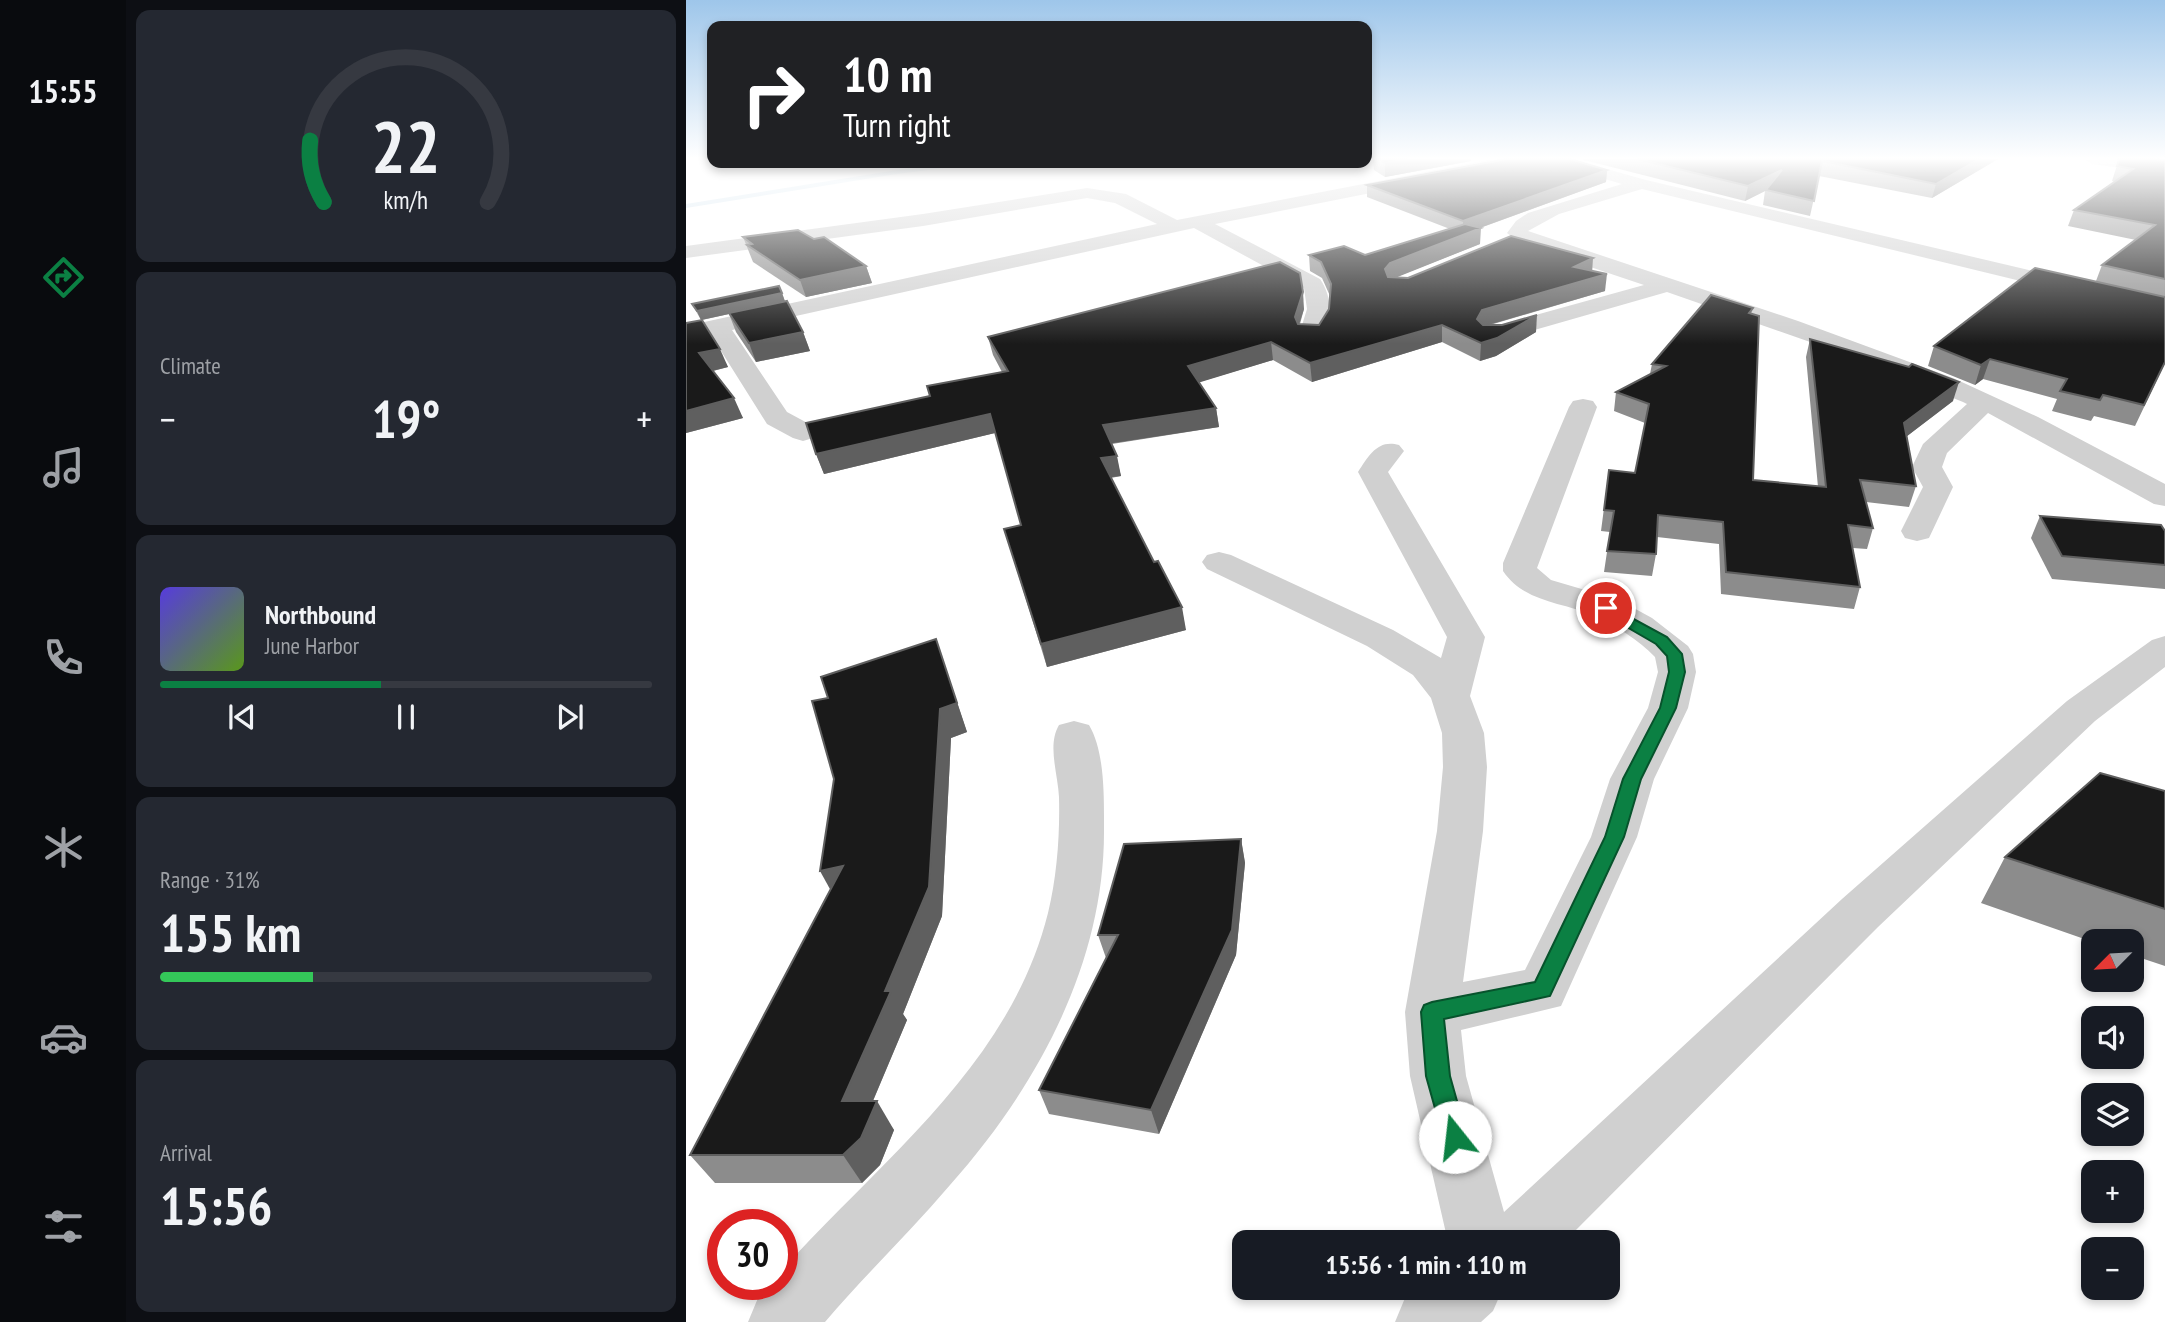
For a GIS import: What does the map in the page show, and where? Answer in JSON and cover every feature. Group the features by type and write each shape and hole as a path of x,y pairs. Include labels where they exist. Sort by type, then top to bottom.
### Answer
{"street":[{"path":"686,252 918,221"},
{"path":"1165,221 1175,226"},
{"path":"686,333 1204,221"},
{"path":"1532,221 1517,229 1511,241 1615,267 1901,367 2049,433 2165,497"},
{"path":"1556,221 1600,248 1615,267"},
{"path":"1796,221 2165,309"},
{"path":"1197,222 1312,284 1320,300 1311,335"},
{"path":"1491,335 1539,318 1583,310 1669,285"},
{"path":"717,326 777,418 803,432"},
{"path":"1917,531 1938,487 1927,467 1933,450 1984,402"},
{"path":"1432,1012 1542,990 1614,837 1632,779 1668,708 1677,672 1674,654 1661,641 1606,608 1539,587 1520,571 1520,563 1583,408"},
{"path":"1389,451 1373,472 1396,519 1430,570 1466,637 1450,696"},
{"path":"1219,562 1380,638 1427,666 1450,696 1463,733 1465,767 1460,831 1432,1012 1438,1076 1477,1230"},
{"path":"1531,1230 1860,914 2081,711 2165,648"},
{"path":"782,1322 849,1245 931,1162 982,1101 1019,1050 1047,995 1074,910 1083,834 1082,781 1073,735"},
{"path":"1429,1322 1456,1300"}],"building":[{"path":"2132,221 2165,221 2165,279 2102,265 2155,225"},
{"path":"1465,224 1481,228 1390,263 1385,269 1388,277 1408,278 1511,236 1593,258 1574,267 1607,274 1482,310 1477,319 1483,325 1502,325 1537,315 1497,338 1481,343 1442,325 1310,363 1271,342 1188,366 1216,408 1103,425 1117,456 1101,458 1154,562 1158,561 1182,607 1041,644 1004,529 1021,525 990,414 816,454 806,423 930,396 927,386 1008,371 988,337 1280,262 1300,273 1303,292 1295,317 1298,324 1319,325 1329,309 1331,284 1321,262 1309,255 1344,246 1365,255"},
{"path":"798,230 814,239 824,237 866,266 800,280 747,245 752,244 743,237"},
{"path":"2035,268 2165,297 2165,362 2144,405 2103,395 2100,400 2060,391 2067,379 1990,359 1981,365 1934,346"},
{"path":"779,286 782,293 697,311 692,304"},
{"path":"1711,295 1753,308 1749,313 1759,316 1753,480 1826,487 1810,339 1909,367 1912,364 1959,382 1904,423 1916,486 1860,480 1873,528 1848,525 1860,587 1726,572 1723,522 1658,515 1656,554 1607,551 1614,511 1604,510 1609,470 1635,473 1649,404 1616,392 1666,366 1652,364"},
{"path":"787,301 803,332 749,343 729,313"},
{"path":"702,320 720,349 699,353 734,398 686,411 686,323"},
{"path":"2040,516 2161,525 2165,531 2165,565 2062,556"},
{"path":"936,639 957,703 940,709 929,887 885,991 891,991 842,1101 877,1101 861,1138 843,1155 690,1155 843,866 820,871 834,779 812,701 828,698 821,677"},
{"path":"2100,773 2165,791 2165,909 2005,857"},
{"path":"1241,839 1232,930 1151,1110 1039,1090 1118,935 1098,935 1124,844"}],"route":[{"path":"1455,1137 1438,1076 1432,1012 1542,990 1614,837 1632,779 1668,708 1677,672 1674,654 1639,626 1606,608"}]}
